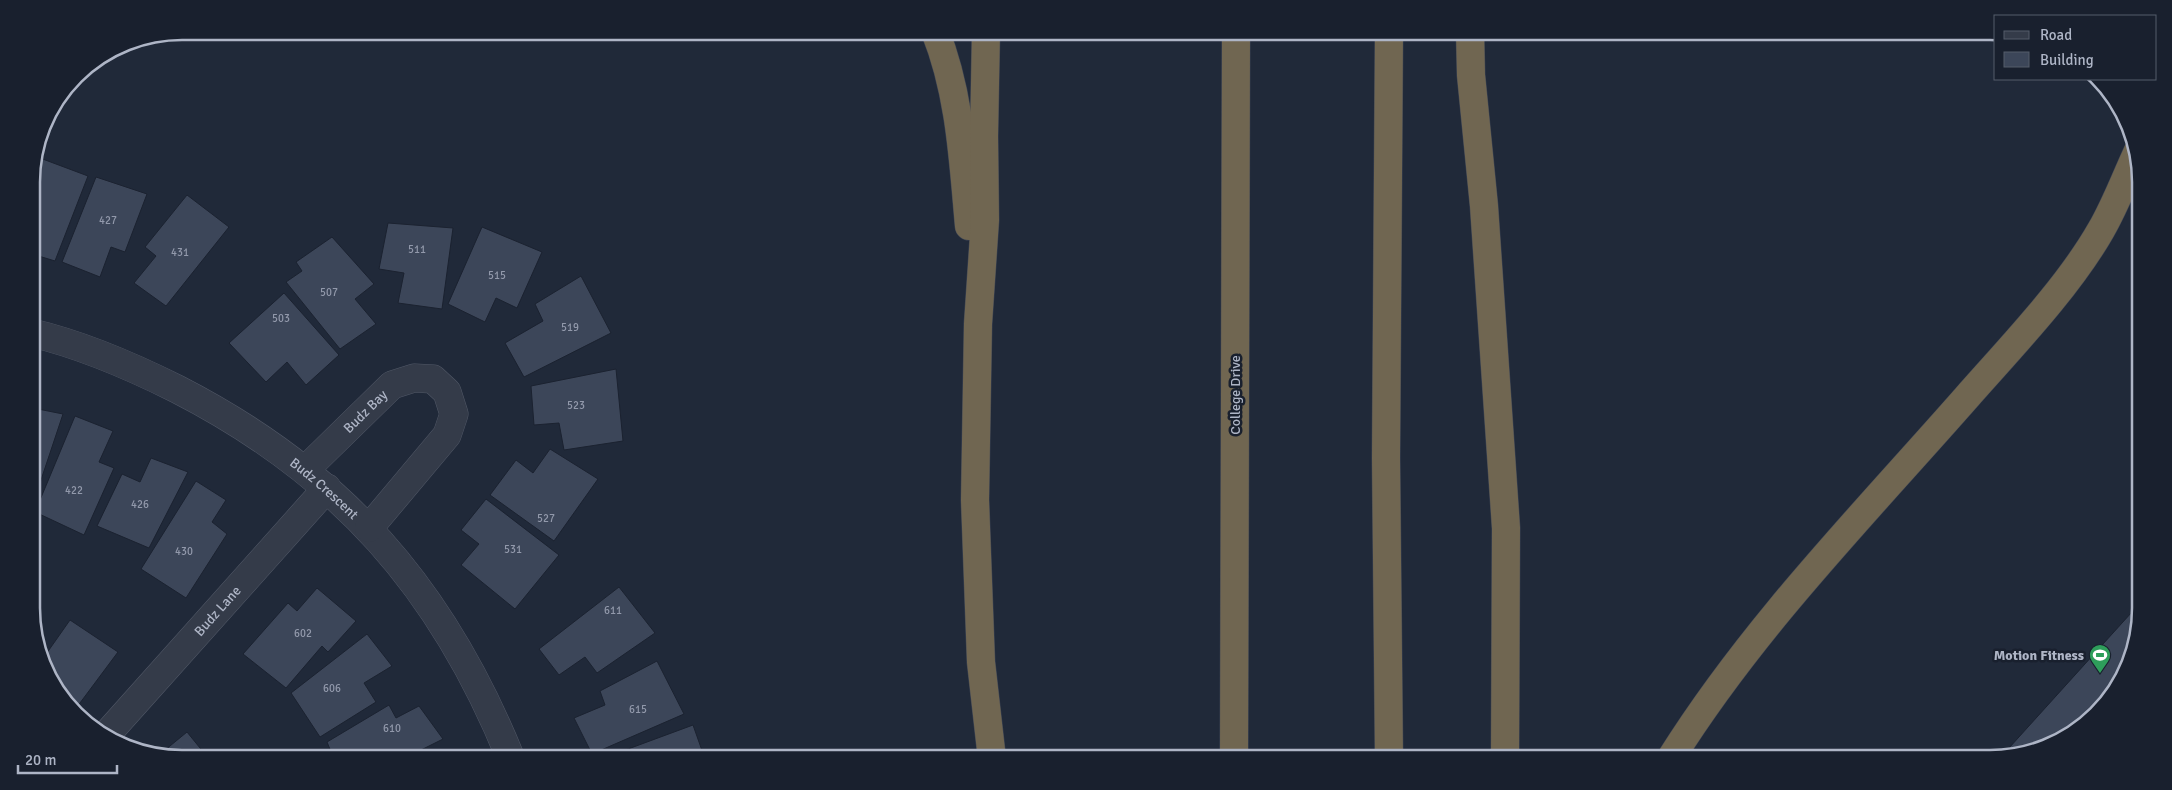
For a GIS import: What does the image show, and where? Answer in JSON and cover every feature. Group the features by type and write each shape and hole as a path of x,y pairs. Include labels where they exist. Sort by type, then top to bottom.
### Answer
{"highway":[{"path":"939,40 945,56 959,118 978,324"},
{"path":"986,40 985,220 978,324 975,500 982,662 991,750"},
{"name":"College Drive","path":"1234,750 1236,40"},
{"path":"1389,40 1386,448 1389,750"},
{"path":"1470,40 1471,75 1485,216 1506,528 1505,750"},
{"path":"1676,750 1725,678 1780,612 2026,330 2072,273 2101,231 2131,166"}],"street":[{"name":"Budz Crescent","path":"40,335 78,346 160,381 235,421 305,470 327,488 370,528 423,594 455,642 478,684 507,750"},
{"name":"Budz Bay","path":"305,470 392,386 414,378 433,379 447,392 454,414 448,435 370,528"},
{"name":"Budz Lane","path":"110,730 327,488"}],"building":[{"path":"42,159 88,176 55,261 40,256 40,173"},
{"path":"96,177 147,194 125,252 111,247 100,277 62,262"},
{"path":"187,195 229,227 166,306 134,283 156,256 145,247"},
{"path":"388,223 453,228 442,309 398,303 404,273 379,269"},
{"path":"482,227 542,252 517,308 496,298 485,322 448,304"},
{"path":"332,237 374,284 355,299 376,324 340,349 286,282 302,271 296,262"},
{"path":"581,276 611,333 524,377 505,343 543,321 535,304"},
{"path":"284,293 339,355 306,385 287,362 266,382 229,343"},
{"path":"616,369 623,441 564,450 559,423 534,425 531,386"},
{"path":"40,409 63,414 40,483"},
{"path":"75,416 113,431 99,462 114,468 84,535 40,514 40,500"},
{"path":"550,449 598,479 554,541 490,495 516,460 533,473"},
{"path":"151,458 188,472 149,548 97,526 122,474 140,482"},
{"path":"196,481 226,500 212,522 227,534 186,598 141,569"},
{"path":"486,499 559,555 515,609 461,565 479,544 461,530"},
{"path":"619,587 655,633 597,673 585,657 559,675 539,649"},
{"path":"317,588 356,621 328,652 322,646 286,688 243,654 288,603 297,611"},
{"name":"Motion Fitness","path":"2132,612 2131,627 2124,654 2117,671 2103,694 2076,721 2061,731 2027,745 2009,748"},
{"path":"70,620 118,652 78,705 64,687 47,652"},
{"path":"367,634 392,666 364,683 376,702 320,737 291,693"},
{"path":"657,661 684,714 601,750 590,750 574,718 605,705 600,691"},
{"path":"389,705 396,718 419,706 443,739 421,750 330,750 327,742"},
{"path":"693,725 702,750 625,750"},
{"path":"187,732 202,750 182,750 166,749"}],"place":[{"name":"Motion Fitness","path":"2100,674"}]}
